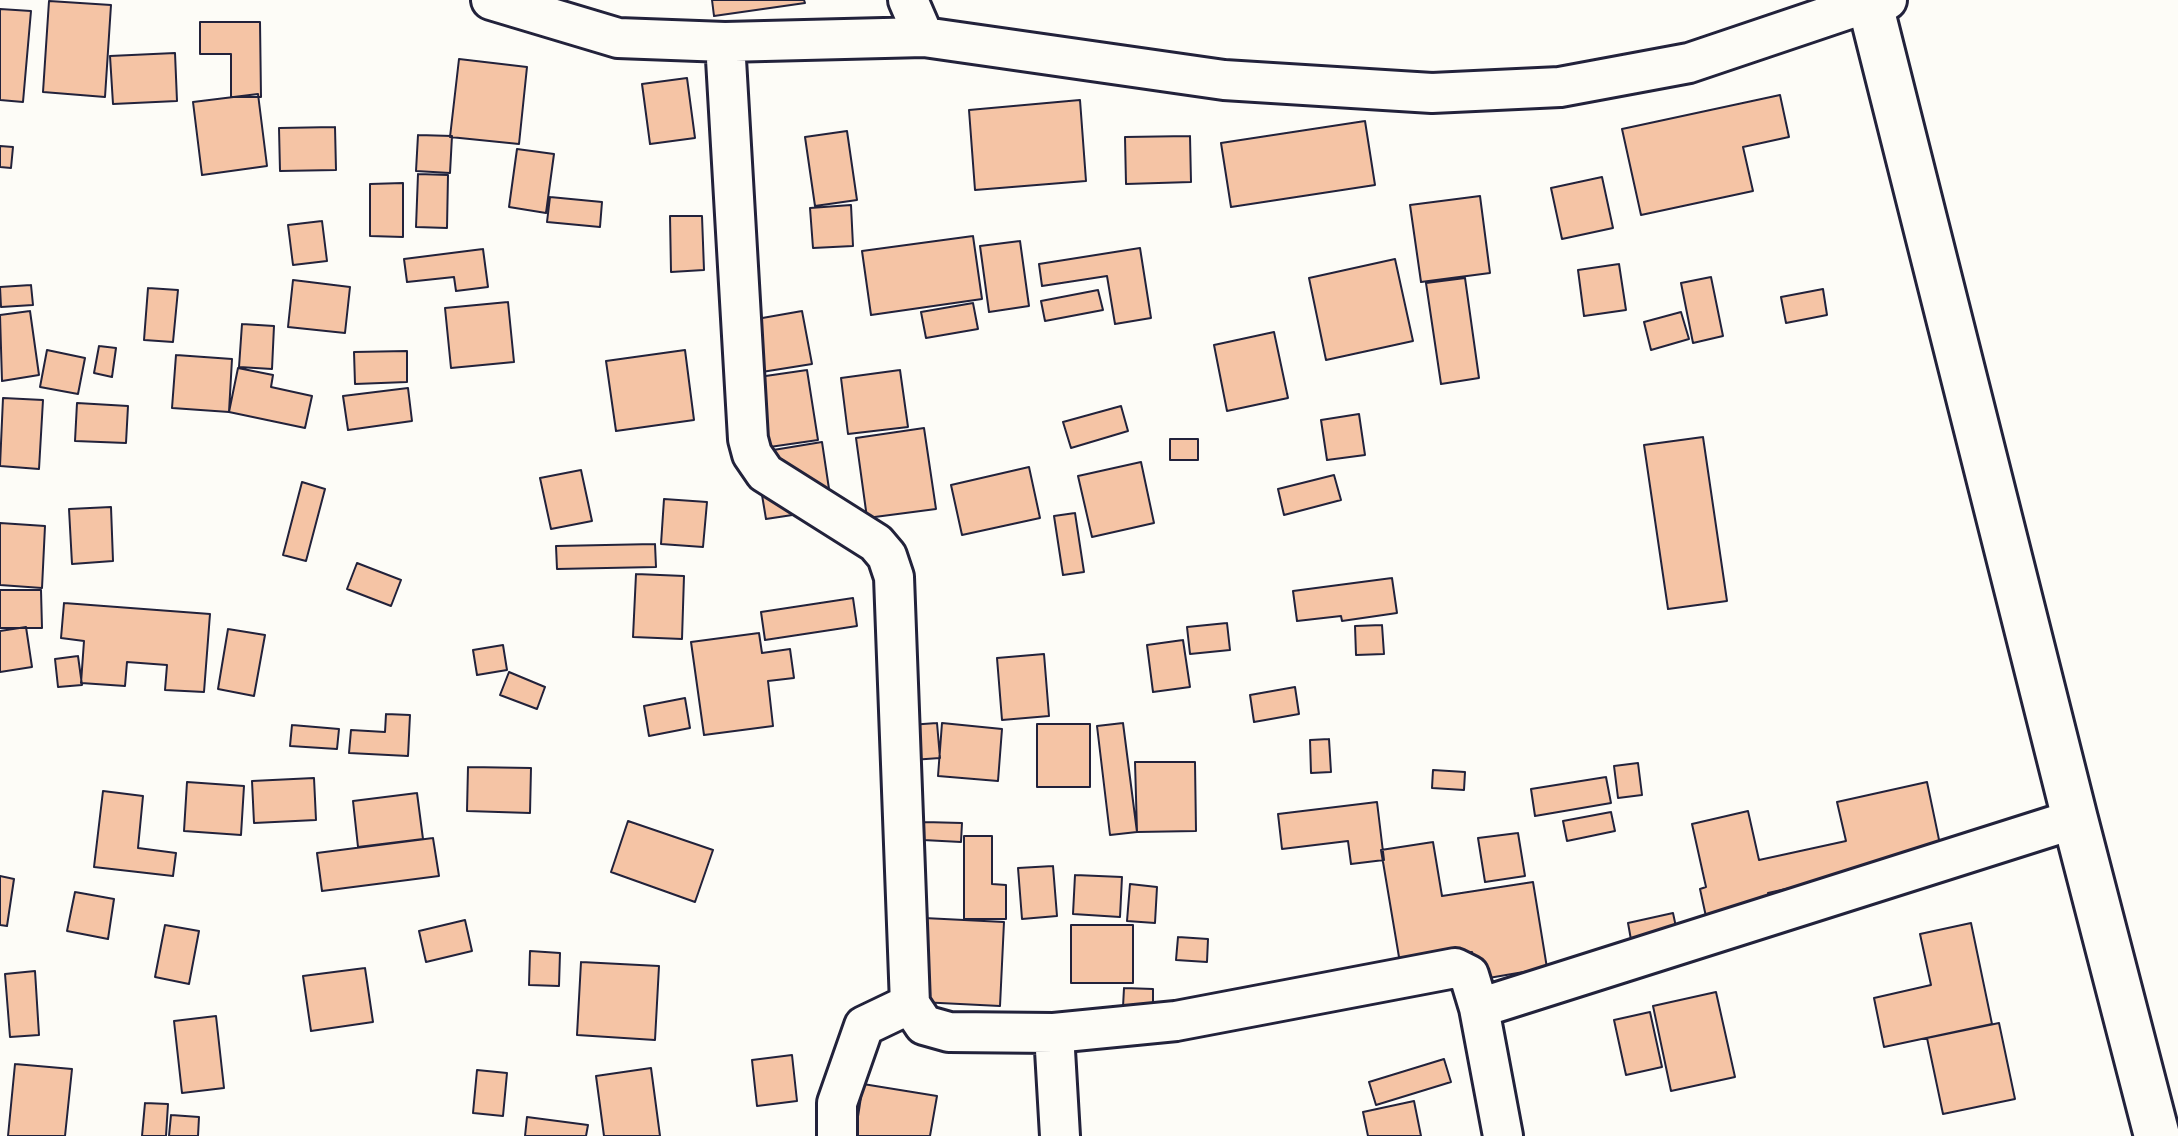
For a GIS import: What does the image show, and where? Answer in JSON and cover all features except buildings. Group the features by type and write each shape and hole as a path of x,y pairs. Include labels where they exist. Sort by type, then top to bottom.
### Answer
{"main road":[{"path":"1875,1 2075,819 2157,1136"}],"street":[{"path":"491,0 618,38 725,42 924,37 1224,80 1432,93 1560,87 1689,63 1875,1"},
{"path":"908,0 924,37"},
{"path":"725,42 748,439 752,454 765,473 876,543 887,556 894,577 910,1004 924,1025 949,1032 1054,1033 1176,1021 1455,968 1469,975 1479,1008 1503,1136"},
{"path":"1479,1008 2075,819"},
{"path":"837,1136 837,1103 864,1026 910,1004"},
{"path":"1054,1033 1060,1136"}]}
